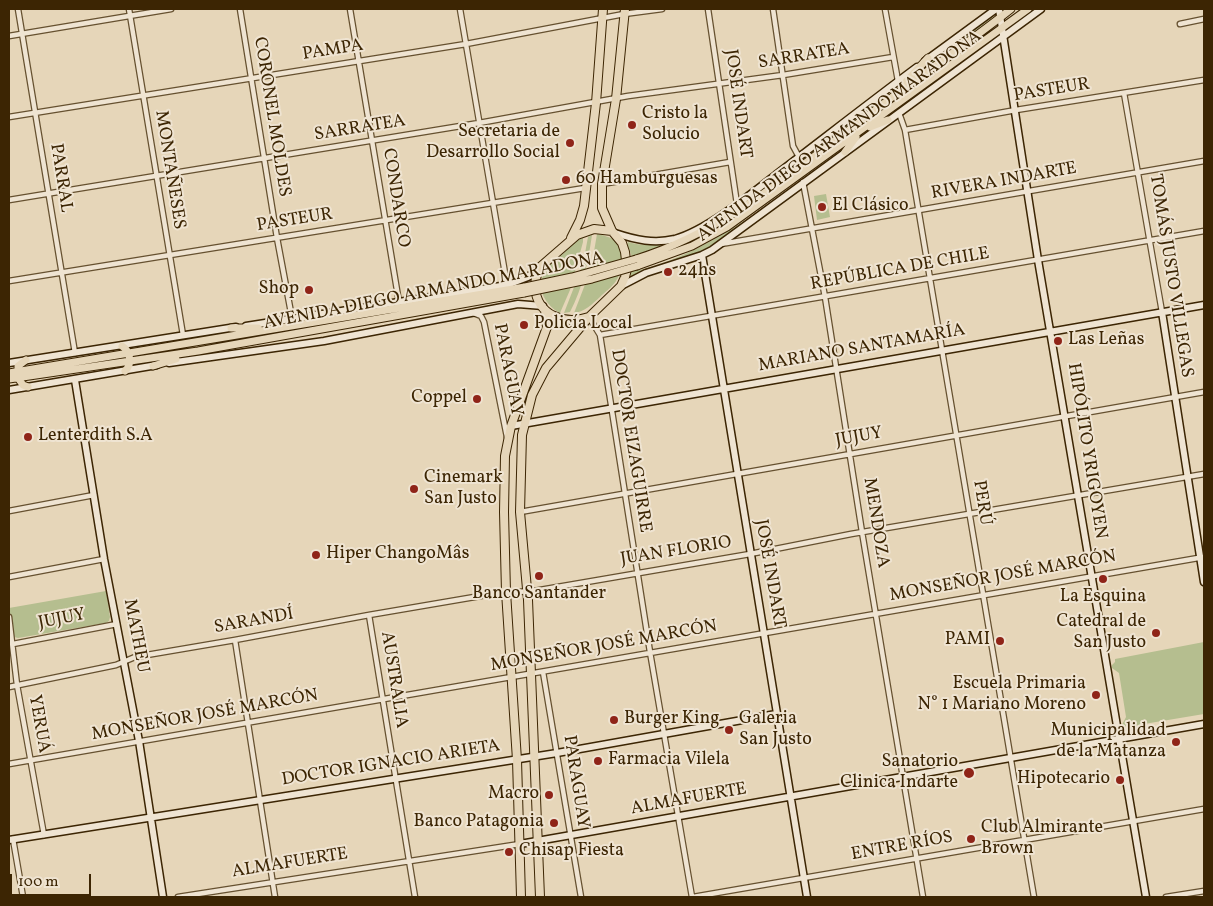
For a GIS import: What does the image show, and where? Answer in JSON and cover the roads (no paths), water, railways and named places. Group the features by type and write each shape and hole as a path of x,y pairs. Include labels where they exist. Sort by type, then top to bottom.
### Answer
{"highway":[{"path":"570,240 580,220 586,188 596,103 603,9"},
{"path":"540,897 528,591 520,512 522,445 532,395 540,378 554,356 589,317 621,286 627,270 627,259 622,243 613,232 602,208 602,184 616,99 624,11"},
{"path":"522,897 517,760 506,592 504,512 507,440 547,324 544,308 535,288 539,268 570,240 586,231 594,229 613,232"},
{"path":"544,308 559,319 573,320 589,317"}],"main road":[{"name":"AVENIDA DIEGO ARMANDO MARADONA","path":"636,262 688,240 727,218 795,170 1011,9"},
{"name":"AVENIDA DIEGO ARMANDO MARADONA","path":"9,373 17,375 198,352 525,290 692,246 727,227 1028,9"},
{"path":"890,98 928,58"},
{"path":"844,152 860,131 888,120"},
{"name":"AVENIDA DIEGO ARMANDO MARADONA","path":"9,380 17,375 128,352 525,290"},
{"path":"231,328 278,329"},
{"path":"122,346 128,352 130,362 125,370"},
{"path":"153,366 198,352"},
{"path":"26,360 18,366 17,375 23,385 28,387"}],"street":[{"name":"PARRAL","path":"18,9 75,353"},
{"name":"MONTAÑESES","path":"129,9 184,336"},
{"path":"9,36 171,9"},
{"name":"CORONEL MOLDES","path":"240,9 277,238 292,318"},
{"name":"CONDARCO","path":"350,9 399,302"},
{"path":"460,9 507,285"},
{"name":"PAMPA","path":"9,117 466,44 602,19 624,11 662,9"},
{"name":"JOSÉ INDART","path":"708,9 730,162 738,204"},
{"path":"772,9 793,146 799,157"},
{"path":"885,9 898,81"},
{"name":"HIPÓLITO YRIGOYEN","path":"998,9 1001,17 1016,110 1038,260 1146,897"},
{"name":"AVENIDA DIEGO ARMANDO MARADONA","path":"613,232 637,240 655,242 678,238 716,218 738,204 928,58 998,9"},
{"name":"AVENIDA DIEGO ARMANDO MARADONA","path":"621,286 646,273 702,255 719,244 1041,9"},
{"path":"1180,24 1204,19"},
{"name":"SARRATEA","path":"9,200 616,99 893,57"},
{"name":"PASTEUR","path":"905,130 1204,80"},
{"name":"TOMÁS JUSTO VILLEGAS","path":"1124,93 1162,312 1174,398 1202,557 1204,582"},
{"name":"PERÚ","path":"899,113 905,130 1034,897"},
{"name":"RIVERA INDARTE","path":"719,244 1204,161"},
{"path":"602,184 730,162"},
{"name":"MENDOZA","path":"803,182 825,297 875,613 923,897"},
{"name":"PASTEUR","path":"9,281 586,188"},
{"name":"REPÚBLICA DE CHILE","path":"600,335 1204,231"},
{"name":"JOSÉ INDART","path":"702,255 736,473 807,897"},
{"name":"AVENIDA DIEGO ARMANDO MARADONA","path":"9,363 507,285 528,277 539,268"},
{"name":"AVENIDA DIEGO ARMANDO MARADONA","path":"9,390 125,370 324,341 518,304 544,308"},
{"name":"MARIANO SANTAMARÍA","path":"511,426 724,387 1204,305"},
{"name":"PARAGUAY","path":"472,313 481,316 484,322 507,440"},
{"name":"DOCTOR EIZAGUIRRE","path":"589,317 600,335 650,652 693,897"},
{"name":"MATHEU","path":"75,380 104,559 139,741 163,897"},
{"name":"JUJUY","path":"520,512 1204,392"},
{"name":"JUAN FLORIO","path":"506,592 528,591 750,554 862,532 1078,497 1204,474"},
{"path":"9,511 94,495"},
{"name":"MONSEÑOR JOSÉ MARCÓN","path":"9,764 1202,557"},
{"path":"9,577 104,559"},
{"name":"SARANDÍ","path":"9,687 116,665 135,657 506,592"},
{"name":"AUSTRALIA","path":"369,615 415,897"},
{"name":"YERUÁ","path":"9,621 17,686 44,835"},
{"name":"JUJUY","path":"13,644 117,624"},
{"path":"235,640 275,897"},
{"name":"PARAGUAY","path":"543,672 581,897"},
{"name":"DOCTOR IGNACIO ARIETA","path":"11,840 150,816 536,757 776,714"},
{"name":"ALMAFUERTE","path":"178,897 539,841 1204,724"},
{"name":"ENTRE RÍOS","path":"693,897 1204,809"},
{"path":"11,840 23,897"},
{"path":"1166,897 1204,891"}],"place":[{"name":"Cristo la Solucio","path":"632,125"},
{"name":"Secretaria de Desarrollo Social","path":"570,143"},
{"name":"60 Hamburguesas","path":"566,180"},
{"name":"El Clásico","path":"822,207"},
{"name":"24hs","path":"668,272"},
{"name":"Shop","path":"309,290"},
{"name":"Policía Local","path":"524,325"},
{"name":"Las Leñas","path":"1058,341"},
{"name":"Coppel","path":"477,399"},
{"name":"Lenterdith S.A","path":"28,437"},
{"name":"Cinemark San Justo","path":"414,489"},
{"name":"Hiper ChangoMâs","path":"316,555"},
{"name":"Banco Santander","path":"539,576"},
{"name":"La Esquina","path":"1103,579"},
{"name":"Catedral de San Justo","path":"1156,633"},
{"name":"PAMI","path":"1000,641"},
{"name":"Escuela Primaria N° 1 Mariano Moreno","path":"1096,695"},
{"name":"Burger King","path":"614,720"},
{"name":"Galeria San Justo","path":"729,730"},
{"name":"Municipalidad de la Matanza","path":"1176,742"},
{"name":"Farmacia Vilela","path":"598,761"},
{"name":"Sanatorio Clinica Indarte","path":"969,773"},
{"name":"Hipotecario","path":"1120,780"},
{"name":"Macro","path":"549,795"},
{"name":"Banco Patagonia","path":"554,823"},
{"name":"Club Almirante Brown","path":"971,839"},
{"name":"Chisap Fiesta","path":"509,852"}]}
